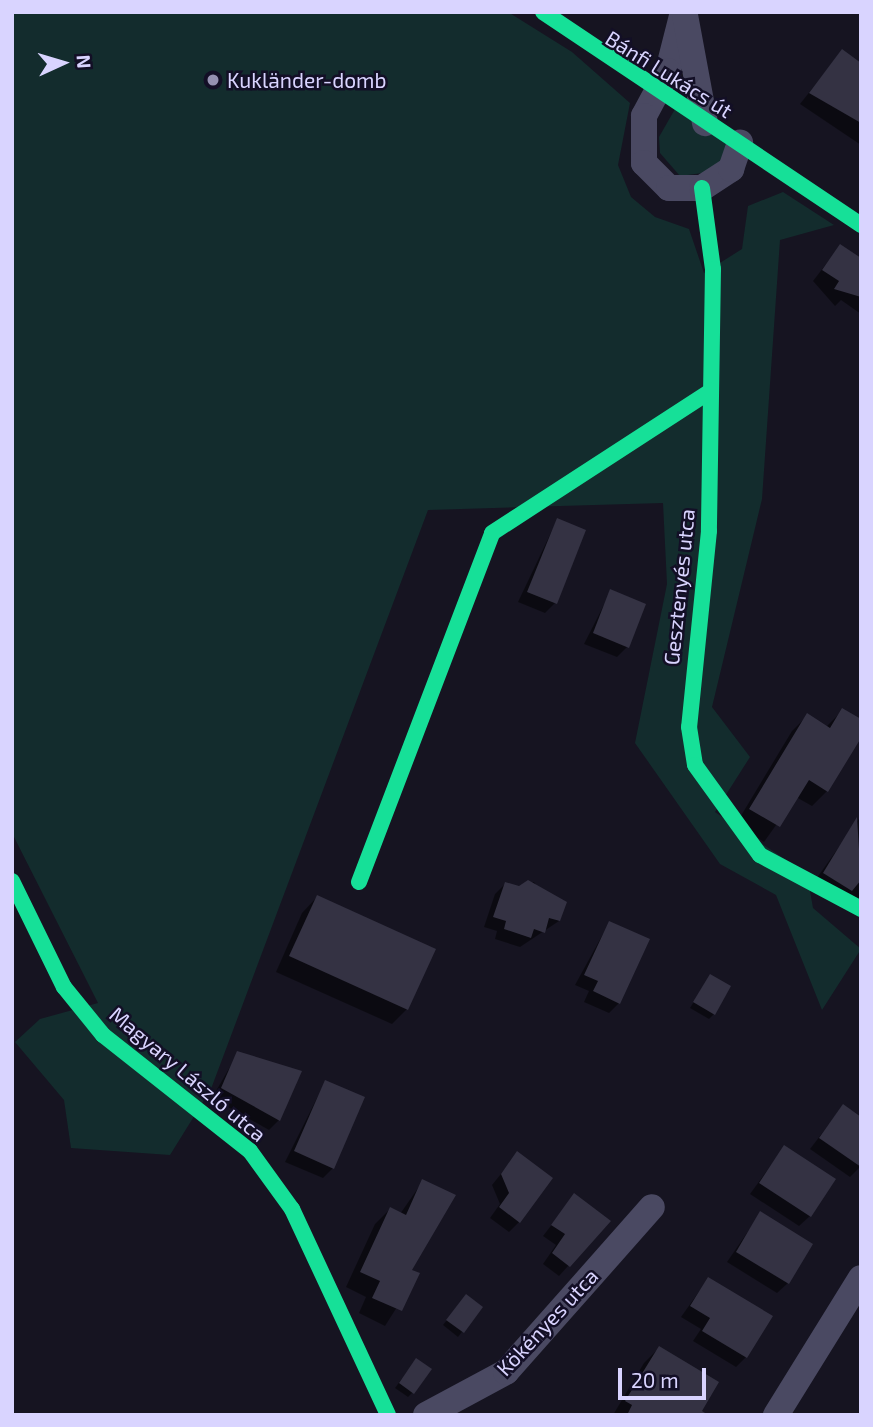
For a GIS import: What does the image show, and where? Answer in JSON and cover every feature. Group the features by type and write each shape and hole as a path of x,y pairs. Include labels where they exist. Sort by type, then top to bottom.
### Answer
{"street":[{"name":"Bánfi Lukács út","path":"543,12 656,92 740,143 861,225"},
{"path":"684,12 656,92 644,116 644,163 669,188 702,188 731,169 740,143"},
{"path":"684,12 705,123"},
{"name":"Gesztenyés utca","path":"702,188 713,269 709,531 689,727 695,765 760,855 861,909"},
{"path":"359,883 492,533 711,391"},
{"name":"Magyary László utca","path":"12,881 64,987 103,1035 250,1151 292,1209 388,1415"},
{"name":"Kökényes utca","path":"426,1415 506,1372 652,1207"},
{"path":"776,1415 861,1278"}],"green space":[{"path":"12,12 508,12 572,52 630,103 618,165 631,197 655,217 689,229 704,273 742,249 748,206 783,192 834,225 780,240 762,499 712,707 750,757 715,812 807,874 813,908 861,949 822,1010 776,895 720,864 635,743 667,584 663,503 428,510 211,1089 170,1155 71,1148 64,1100 15,1042 40,1019 98,1003 12,833"},
{"path":"679,102 731,128 721,162 710,172 680,176 660,153 659,137"}],"building":[{"path":"842,49 861,63 861,123 809,93"},
{"path":"840,244 861,258 861,297 834,289 839,281 822,270"},
{"path":"557,518 586,530 557,604 527,592"},
{"path":"610,589 646,604 629,648 593,633"},
{"path":"842,708 861,719 861,738 828,792 809,780 780,827 749,809 807,713 830,728"},
{"path":"857,817 861,880 852,891 823,873"},
{"path":"528,880 567,902 560,921 549,918 545,933 534,929 531,938 504,929 506,921 493,917 505,882 519,886"},
{"path":"317,895 436,949 408,1010 289,956"},
{"path":"609,921 650,939 620,1004 593,991 598,981 584,975"},
{"path":"710,974 731,986 715,1015 693,1002"},
{"path":"237,1051 302,1071 280,1121 221,1088"},
{"path":"325,1080 365,1097 334,1169 294,1151"},
{"path":"843,1104 861,1117 861,1167 819,1138"},
{"path":"784,1145 836,1179 811,1217 759,1183"},
{"path":"517,1151 553,1178 520,1223 499,1207 509,1193 501,1174"},
{"path":"422,1179 456,1195 412,1270 420,1273 402,1311 372,1298 380,1281 360,1272 390,1207 406,1215"},
{"path":"574,1193 611,1221 570,1267 552,1253 565,1234 551,1225"},
{"path":"760,1211 813,1244 789,1284 736,1252"},
{"path":"708,1277 773,1316 747,1358 702,1331 710,1318 690,1306"},
{"path":"466,1294 483,1307 464,1333 446,1320"},
{"path":"659,1346 719,1382 702,1411 708,1415 627,1415 632,1405 625,1401"},
{"path":"416,1358 432,1369 414,1394 399,1383"}],"traffic: fast":[{"path":"543,12 861,225"},
{"path":"702,188 713,269 709,531 689,727 695,765 760,855 861,909"},
{"path":"359,882 492,533 711,391"},
{"path":"12,881 64,987 103,1035 250,1151 292,1209 388,1415"}],"place":[{"name":"Kukländer-domb","path":"213,80"}]}
